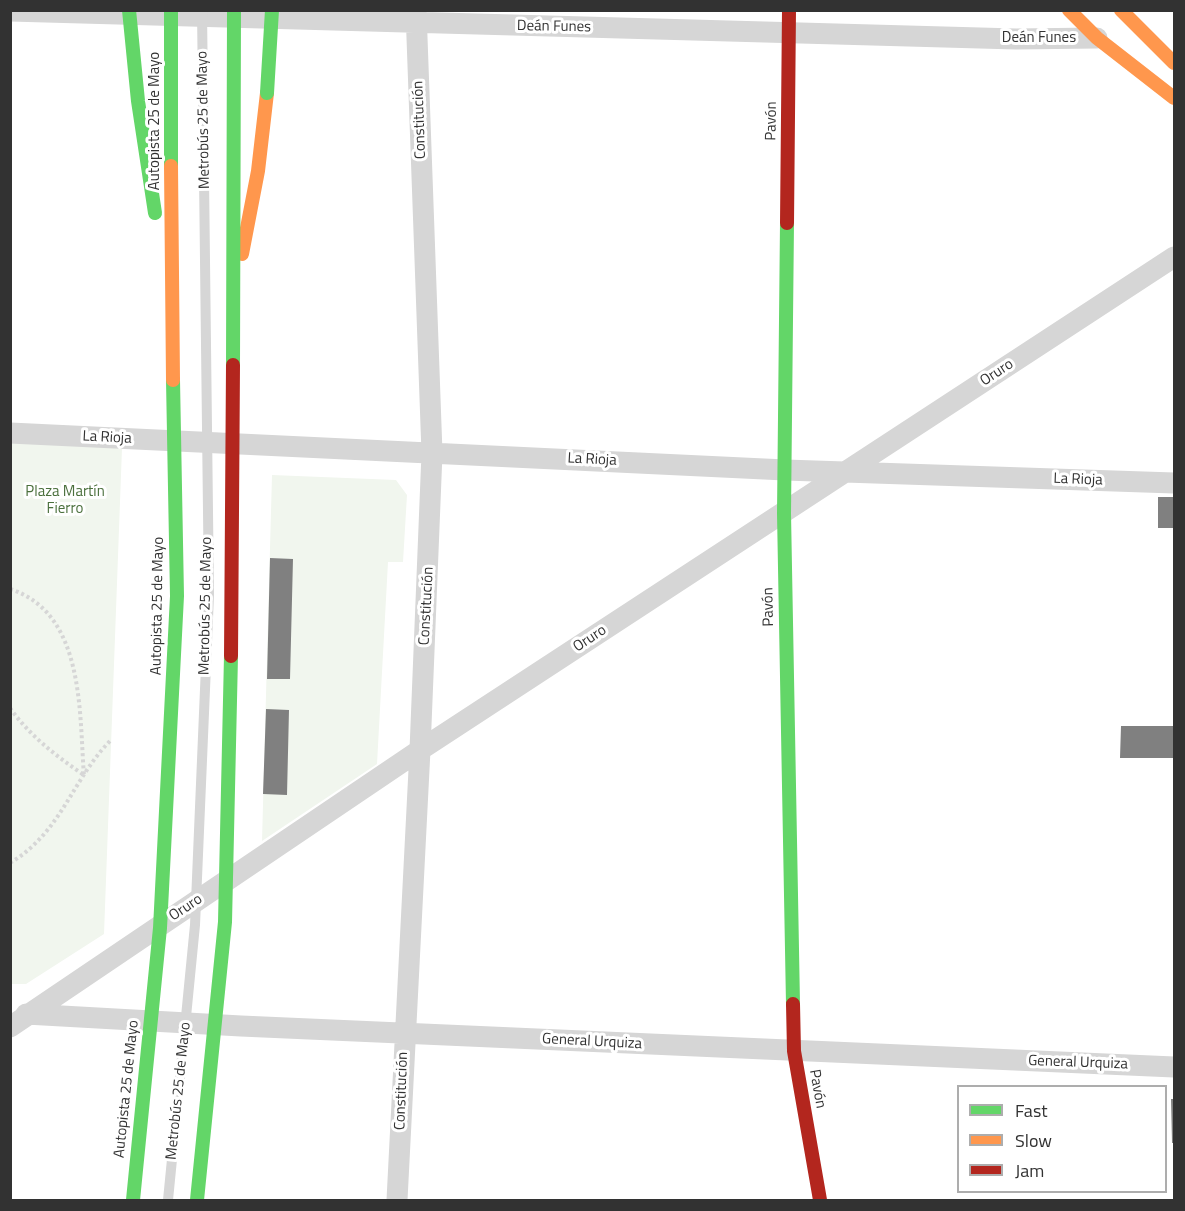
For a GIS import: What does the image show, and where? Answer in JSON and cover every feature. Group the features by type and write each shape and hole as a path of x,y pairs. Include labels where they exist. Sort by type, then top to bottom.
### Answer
{"main road":[{"path":"129,10 138,101 172,324"},
{"name":"Autopista 25 de Mayo","path":"133,1200 160,928 177,596 172,324 171,10"},
{"path":"197,1200 225,922 233,594 234,10"},
{"path":"233,303 259,162 267,93 272,10"},
{"name":"Pavón","path":"789,10 784,513 794,1051 820,1200"},
{"path":"1069,10 1097,38 1174,98"},
{"path":"1121,10 1174,63"}],"street":[{"name":"Deán Funes","path":"10,11 416,17 790,33 1016,39 1097,38"},
{"name":"Constitución","path":"397,1200 420,750 432,453 416,17"},
{"name":"Oruro","path":"10,1027 20,1013 1174,257"},
{"name":"La Rioja","path":"10,433 785,470 1174,483"},
{"name":"General Urquiza","path":"20,1013 405,1034 1174,1067"}],"lane":[{"name":"Metrobús 25 de Mayo","path":"168,1200 195,925 209,595 202,10"}],"path":[{"path":"10,590 23,593 41,605 57,624 72,658 84,776"},
{"path":"10,708 37,739 84,776"},
{"path":"10,863 39,840 60,815 97,754 111,740"}],"green space":[{"name":"Plaza Martín Fierro","path":"10,442 122,448 104,934 26,984 10,984"},
{"path":"272,475 396,480 407,495 403,562 388,562 377,764 262,841"}],"building":[{"path":"1158,497 1174,497 1174,528 1158,528"},
{"path":"270,558 293,559 290,679 267,679"},
{"path":"266,709 289,710 287,795 263,794"},
{"path":"1121,726 1174,726 1174,758 1120,758"},
{"path":"1171,1099 1174,1099 1174,1143 1172,1143"}],"traffic: fast":[{"path":"129,10 138,101 155,213"},
{"path":"171,10 171,166"},
{"path":"233,365 234,10"},
{"path":"267,93 272,10"},
{"path":"787,223 784,513 793,1004"},
{"path":"133,1200 160,928 177,596 173,380"},
{"path":"197,1200 225,922 231,656"}],"traffic: slow":[{"path":"1069,10 1097,38 1174,98"},
{"path":"1121,10 1174,63"},
{"path":"242,254 258,171 267,93"},
{"path":"171,166 173,380"}],"traffic: jam":[{"path":"787,223 789,10"},
{"path":"231,656 233,365"},
{"path":"793,1004 794,1051 820,1200"}]}
